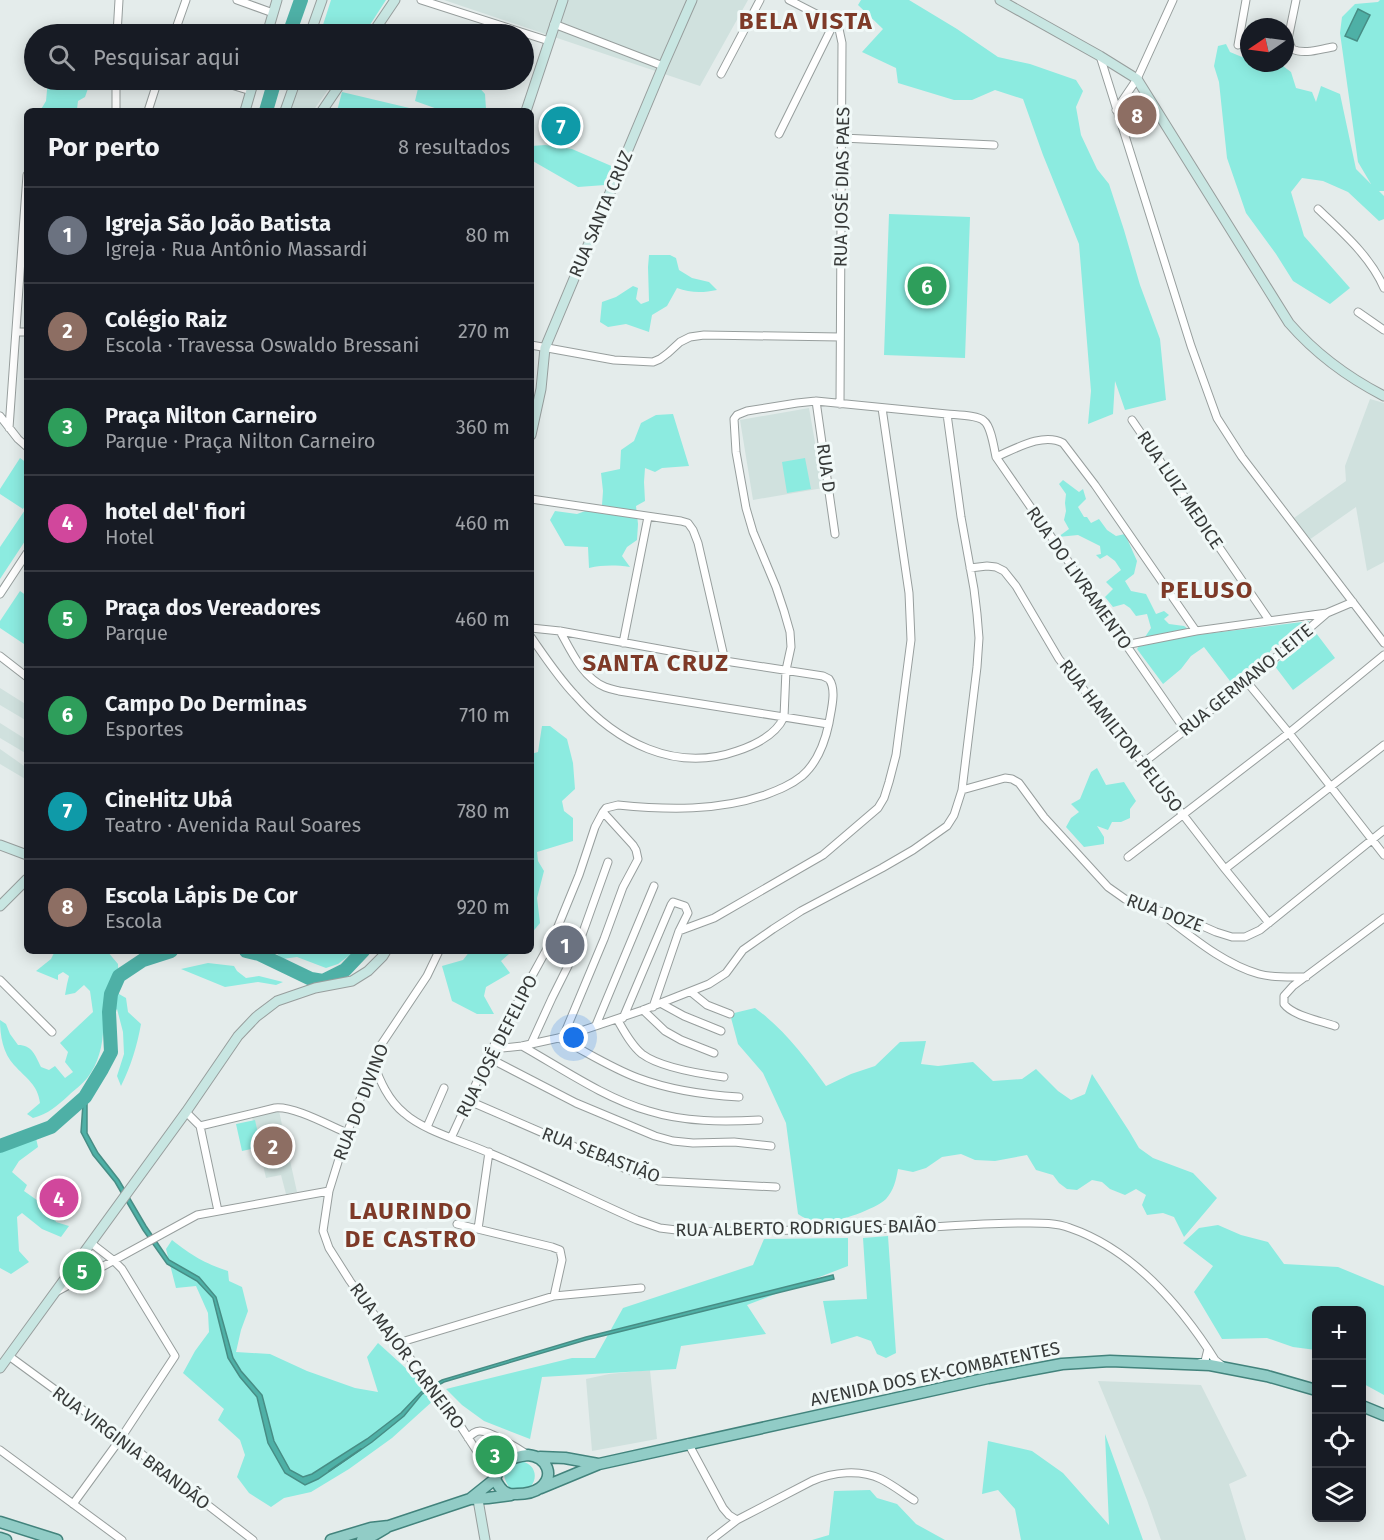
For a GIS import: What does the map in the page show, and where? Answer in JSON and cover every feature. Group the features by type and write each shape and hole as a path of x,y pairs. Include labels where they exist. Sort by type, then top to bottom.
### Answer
{"main road":[{"name":"AVENIDA DOS EX-COMBATENTES","path":"541,1488 599,1464 1062,1364 1110,1361 1196,1364 1226,1368 1312,1388"},
{"path":"1366,1408 1384,1415"},
{"path":"331,1540 478,1500 524,1494 541,1488 548,1473 545,1464 534,1456 518,1456 504,1463 498,1469 495,1479 478,1500"},
{"name":"AVENIDA DOS EX-COMBATENTES","path":"534,1456 565,1458 599,1464"},
{"path":"495,1479 501,1489 511,1494"},
{"path":"0,1522 57,1540"},
{"path":"362,1540 374,1536 388,1526"},
{"path":"0,1538 6,1540"}],"street":[{"path":"118,24 119,0"},
{"path":"178,24 186,0"},
{"path":"237,0 273,13"},
{"path":"270,24 277,0"},
{"path":"314,24 322,0"},
{"path":"379,24 395,0"},
{"path":"421,0 496,24"},
{"path":"534,87 563,0"},
{"name":"RUA SANTA CRUZ","path":"534,421 541,389 545,348 692,0"},
{"path":"721,74 760,0"},
{"path":"779,134 834,23 789,0"},
{"path":"1000,0 1137,79 1289,323 1306,343 1332,364 1360,384 1384,396"},
{"path":"1116,110 1137,79 1173,0"},
{"path":"1238,45 1246,0"},
{"path":"1296,0 1288,39 1292,49 1308,52 1333,47"},
{"name":"RUA JOSÉ DIAS PAES","path":"834,23 839,29 842,43 840,404"},
{"path":"554,24 663,66"},
{"path":"534,36 549,41"},
{"path":"1100,56 1191,346 1217,418 1242,456 1384,643"},
{"path":"116,108 117,90"},
{"path":"148,108 154,90"},
{"path":"246,108 251,91 248,90"},
{"path":"286,108 292,90"},
{"path":"324,108 336,90"},
{"path":"527,108 533,90"},
{"path":"842,138 994,144"},
{"path":"1318,209 1360,251 1382,279 1384,288"},
{"path":"9,428 24,219"},
{"path":"1358,312 1384,330"},
{"path":"16,332 24,332"},
{"path":"534,346 590,357 653,362 680,342 690,337 704,335 840,337"},
{"path":"534,392 541,389"},
{"path":"492,1049 522,1046 561,1037 620,1019 662,1004 718,979 726,973 743,950 773,929 801,911 913,850 947,825 954,815 962,790 979,638 946,414 816,402 741,413 734,419 736,452 753,532 776,587 790,632 784,717 773,732 746,748 711,759 689,759 663,754 638,744 616,732 597,717 553,669 534,641"},
{"name":"RUA D","path":"816,402 835,534"},
{"path":"679,931 714,918 822,855 870,817 884,798 896,754 910,640 910,622 909,593 882,408"},
{"name":"RUA DO LIVRAMENTO","path":"946,414 977,417 985,421 996,457 1185,730"},
{"path":"0,416 24,444"},
{"name":"RUA LUIZ MEDICE","path":"1132,420 1269,620"},
{"path":"996,457 1038,440 1049,439 1063,443 1095,485 1196,631"},
{"path":"534,499 681,521 688,524 698,543 725,661"},
{"path":"623,643 648,517"},
{"path":"0,594 24,558"},
{"name":"RUA HAMILTON PELUSO","path":"970,568 987,566 1004,571 1016,586 1059,659 1269,923"},
{"name":"RUA GERMANO LEITE","path":"1143,763 1247,682 1327,613 1353,602"},
{"path":"1125,645 1196,631 1327,613"},
{"path":"534,628 818,675 829,678 833,687 828,724 820,750 802,776 789,785 748,800 714,807 618,805 603,812 633,844 638,859 623,887 604,939 561,1037"},
{"path":"560,631 584,669 593,680 605,687 828,724"},
{"path":"1128,857 1289,733 1384,655"},
{"path":"0,656 24,675"},
{"path":"1247,682 1384,855"},
{"path":"1225,869 1384,745"},
{"name":"RUA DOZE","path":"962,790 1005,778 1012,779 1019,783 1044,817 1108,888 1125,899 1182,917 1232,937 1245,937 1260,930 1384,830"},
{"name":"RUA JOSÉ DEFELIPO","path":"451,1138 492,1049 554,936 595,827 603,812"},
{"path":"0,845 24,854"},
{"path":"531,1044 578,946 608,862"},
{"path":"0,906 24,882"},
{"path":"596,1025 654,886"},
{"path":"620,1019 673,902 685,906 687,916 679,931 653,1007"},
{"path":"1157,910 1211,951 1238,966 1260,974 1306,977"},
{"path":"1335,1026 1292,1011 1287,1008 1283,1000 1287,992 1384,918"},
{"path":"0,1368 186,1112 238,1036 256,1017 277,1001 315,988 352,981 368,971 384,954"},
{"name":"RUA DO DIVINO","path":"323,1231 329,1191 373,1062 381,1044 427,976 438,954"},
{"path":"0,980 52,1032"},
{"path":"691,992 708,1005 730,1014"},
{"path":"662,1004 684,1016 721,1030"},
{"path":"643,1010 665,1031 714,1053"},
{"path":"620,1019 632,1043 643,1054 657,1062 724,1077"},
{"path":"561,1037 639,1078 704,1095 739,1097"},
{"path":"522,1046 594,1088 649,1112 703,1120 759,1120"},
{"path":"489,1058 576,1103 655,1136 693,1143 734,1142 771,1146"},
{"name":"RUA ALBERTO RODRIGUES BAIÃO","path":"373,1062 390,1098 404,1113 427,1127 660,1228 678,1231 907,1228 1002,1223 1067,1226 1092,1236 1137,1266 1189,1322 1215,1360 1226,1368"},
{"path":"427,1127 444,1088"},
{"name":"RUA SEBASTIÃO","path":"467,1100 626,1169 659,1180 777,1187"},
{"path":"200,1126 282,1107 347,1133"},
{"path":"186,1112 200,1126 218,1210"},
{"path":"478,1229 489,1152"},
{"path":"54,1293 197,1215 329,1191"},
{"path":"457,1224 560,1250 562,1260 554,1296"},
{"name":"RUA MAJOR CARNEIRO","path":"323,1231 329,1248 350,1281 438,1393 495,1479"},
{"path":"73,1504 121,1438 175,1356 122,1269 91,1243"},
{"path":"398,1342 554,1296 641,1288"},
{"path":"1196,1364 1205,1360 1208,1349"},
{"name":"RUA VIRGINIA BRANDÃO","path":"9,1356 121,1438 253,1540"},
{"path":"468,1438 477,1432 487,1432 534,1456"},
{"path":"688,1443 723,1508 737,1521"},
{"path":"0,1450 122,1540"},
{"path":"711,1540 737,1521 812,1481 836,1474 874,1476 914,1500"},
{"path":"478,1500 485,1540"}],"shaded area":[{"path":"331,0 386,0 370,24 323,24"},
{"path":"444,0 748,0 700,86 534,30 534,24 515,24"},
{"path":"861,0 909,0 998,57 1030,64 1076,80 1083,91 1076,107 1081,135 1097,169 1109,184 1140,285 1160,339 1166,400 1125,410 1115,381 1113,414 1088,424 1091,391 1079,244 1023,99 995,90 972,100 954,100 898,83 896,68 862,52 883,29 858,5"},
{"path":"1384,0 1384,191 1379,191 1384,196 1384,219 1379,221 1348,192 1323,181 1302,178 1291,192 1304,236 1350,288 1330,304 1293,281 1246,213 1227,158 1219,82 1214,66 1218,46 1226,44 1230,52 1240,56 1240,72 1291,72 1296,88 1312,92 1316,102 1321,86 1340,94 1356,169 1371,184 1358,162 1340,33 1342,17 1355,4"},
{"path":"1358,9 1370,15 1357,41 1345,36"},
{"path":"47,90 87,90 85,97 78,101 77,108 42,108 46,101"},
{"path":"296,90 328,90 315,108 290,108"},
{"path":"418,90 481,90 485,94 486,108 435,108 415,101"},
{"path":"342,92 409,108 338,108"},
{"path":"1136,93 1156,122 1133,139 1120,108"},
{"path":"534,146 572,149 616,168 605,185 578,187 534,162"},
{"path":"889,214 970,217 965,358 884,355"},
{"path":"649,255 670,255 676,258 679,270 692,278 709,282 717,290 697,292 677,288 667,306 652,315 649,332 626,324 608,327 600,322 602,302 616,297 633,286 638,288 636,299 641,304 649,301"},
{"path":"1370,399 1384,403 1384,562 1367,571 1356,507 1309,540 1294,518 1346,481 1345,466"},
{"path":"809,408 823,488 753,500 740,420"},
{"path":"673,414 689,466 662,468 655,472 645,468 645,501 636,506 637,540 627,547 622,556 630,567 589,568 588,547 565,546 550,520 555,511 577,514 602,505 601,473 620,469 621,450 634,441 641,423 656,415"},
{"path":"20,458 24,461 23,509 0,494 0,489"},
{"path":"805,458 811,489 787,493 782,462"},
{"path":"1063,480 1079,492 1083,489 1086,499 1078,507 1084,517 1087,517 1091,523 1099,519 1107,530 1116,536 1125,534 1137,561 1134,574 1125,581 1131,591 1146,594 1156,614 1164,611 1169,615 1164,619 1169,624 1184,626 1196,635 1310,621 1247,671 1245,670 1230,681 1204,647 1191,656 1181,669 1163,684 1137,649 1151,628 1147,614 1136,616 1124,604 1113,607 1105,597 1113,589 1106,582 1121,570 1115,561 1107,555 1100,559 1096,555 1101,554 1100,546 1078,535 1058,537 1069,529 1064,520 1066,494 1059,484"},
{"path":"24,511 24,543 0,579 0,547"},
{"path":"20,591 24,594 24,644 0,628 0,621"},
{"path":"1316,633 1335,658 1293,690 1274,665"},
{"path":"0,688 24,703 24,719 0,705"},
{"path":"0,723 24,738 24,752 0,738"},
{"path":"542,726 550,726 567,739 573,763 575,789 562,801 564,811 573,818 573,841 537,852 538,861 544,871 537,898 540,923 534,930 534,753 538,752"},
{"path":"0,749 24,766 24,778 0,764"},
{"path":"1097,768 1106,785 1124,782 1136,801 1130,809 1130,818 1121,822 1112,822 1108,830 1097,826 1104,837 1104,844 1084,847 1066,827 1071,818 1079,812 1071,804 1080,799 1091,772"},
{"path":"54,954 110,954 118,964 119,994 126,998 128,1012 141,1024 133,1056 121,1086 117,1076 124,1054 123,1032 117,1009 103,1024 100,1052 88,1077 56,1106 33,1118 27,1114 40,1103 37,1091 7,1055 0,1020 6,1024 18,1045 23,1045 32,1051 41,1067 49,1070 55,1066 65,1078 73,1072 65,1062 68,1052 60,1043 93,1012 90,991 84,985 75,993 65,995 69,976 63,972 58,975 58,980 36,971 51,959"},
{"path":"277,954 351,954 338,964 326,968 297,957 282,959"},
{"path":"468,954 509,954 501,961 510,973 486,987 484,996 494,1014 477,1014 452,1001 442,966 463,960"},
{"path":"208,963 234,966 246,978 259,976 283,982 276,985 258,982 225,987 181,969"},
{"path":"755,1008 785,1034 826,1086 875,1066 900,1042 926,1041 921,1064 938,1066 973,1062 993,1081 1022,1079 1036,1069 1058,1091 1071,1100 1085,1094 1092,1074 1139,1148 1153,1158 1193,1173 1217,1198 1184,1237 1174,1217 1163,1213 1147,1215 1142,1205 1146,1195 1136,1189 1125,1195 1110,1189 1102,1182 1092,1180 1077,1190 1067,1189 1053,1175 1036,1170 1027,1155 995,1161 975,1160 961,1154 942,1157 926,1168 913,1172 898,1169 893,1188 886,1199 863,1212 832,1221 811,1221 798,1214 786,1123 763,1073 738,1044 730,1014"},
{"path":"87,1101 87,1133 98,1153 119,1180 169,1260 199,1277 216,1297 233,1358 262,1395 274,1441 290,1470 303,1477 312,1474 367,1439 401,1413 421,1392 442,1380 586,1337 833,1275 834,1279 586,1340 444,1382 422,1394 404,1416 372,1442 318,1479 305,1485 285,1473 268,1443 257,1397 228,1358 213,1298 197,1281 167,1264 143,1230 115,1182 93,1155 81,1132 83,1104"},
{"path":"279,1111 297,1192 286,1194 281,1175 266,1178 252,1117"},
{"path":"255,1120 261,1147 242,1151 236,1124"},
{"path":"36,1138 38,1147 19,1161 12,1172 27,1185 24,1191 51,1210 56,1222 69,1226 61,1237 42,1229 22,1213 17,1217 19,1251 29,1262 11,1274 0,1268 0,1148 7,1143"},
{"path":"1218,1225 1241,1235 1268,1242 1284,1264 1338,1267 1384,1286 1384,1395 1366,1385 1366,1306 1312,1306 1312,1349 1293,1347 1267,1338 1222,1339 1194,1292 1213,1266 1183,1243 1199,1228"},
{"path":"888,1236 896,1353 886,1358 877,1354 871,1341 857,1336 831,1344 823,1301 867,1299 863,1238"},
{"path":"848,1238 848,1266 747,1305 766,1334 681,1346 676,1369 542,1377 530,1439 484,1421 462,1405 446,1389 572,1358 595,1358 623,1308 753,1265 764,1239"},
{"path":"172,1240 198,1258 228,1271 229,1281 242,1287 248,1311 236,1352 270,1354 307,1371 355,1388 378,1392 367,1357 378,1343 435,1399 392,1438 349,1469 311,1492 284,1498 271,1507 249,1493 237,1477 245,1455 240,1440 218,1420 224,1409 183,1373 209,1332 208,1313 196,1286 176,1288 166,1249"},
{"path":"650,1370 657,1439 592,1451 586,1379"},
{"path":"1098,1381 1201,1385 1247,1476 1229,1484 1246,1540 1161,1540"},
{"path":"1105,1434 1143,1540 1021,1540 1015,1509 998,1490 982,1494 988,1441 1032,1451 1063,1473 1109,1525"},
{"path":"483,1440 508,1453 492,1467 478,1445"},
{"path":"521,1461 532,1468 535,1475 533,1484 530,1488 511,1489 506,1483 505,1469 511,1463"},
{"path":"870,1490 877,1498 897,1504 916,1524 945,1540 812,1540 829,1535 834,1491"}],"waterway":[{"path":"293,24 301,0"},
{"path":"267,108 272,90"},
{"path":"0,1146 51,1127 85,1097 111,1052 109,1012 111,994 119,976 143,960 162,954"},
{"path":"259,954 311,979 323,981 345,970 360,954"},
{"path":"329,1471 361,1449"}],"place":[{"name":"Escola Lápis De Cor","path":"1137,115"},
{"name":"CineHitz Ubá","path":"561,126"},
{"name":"Campo Do Derminas","path":"927,286"},
{"name":"Igreja São João Batista","path":"565,945"},
{"name":"Colégio Raiz","path":"273,1146"},
{"name":"hotel del' fiori","path":"59,1198"},
{"name":"Praça dos Vereadores","path":"82,1271"},
{"name":"Praça Nilton Carneiro","path":"495,1455"}],"district":[{"name":"BELA VISTA","path":"806,21"},
{"name":"PELUSO","path":"1207,590"},
{"name":"SANTA CRUZ","path":"656,663"},
{"name":"LAURINDO DE CASTRO","path":"411,1225"}]}
